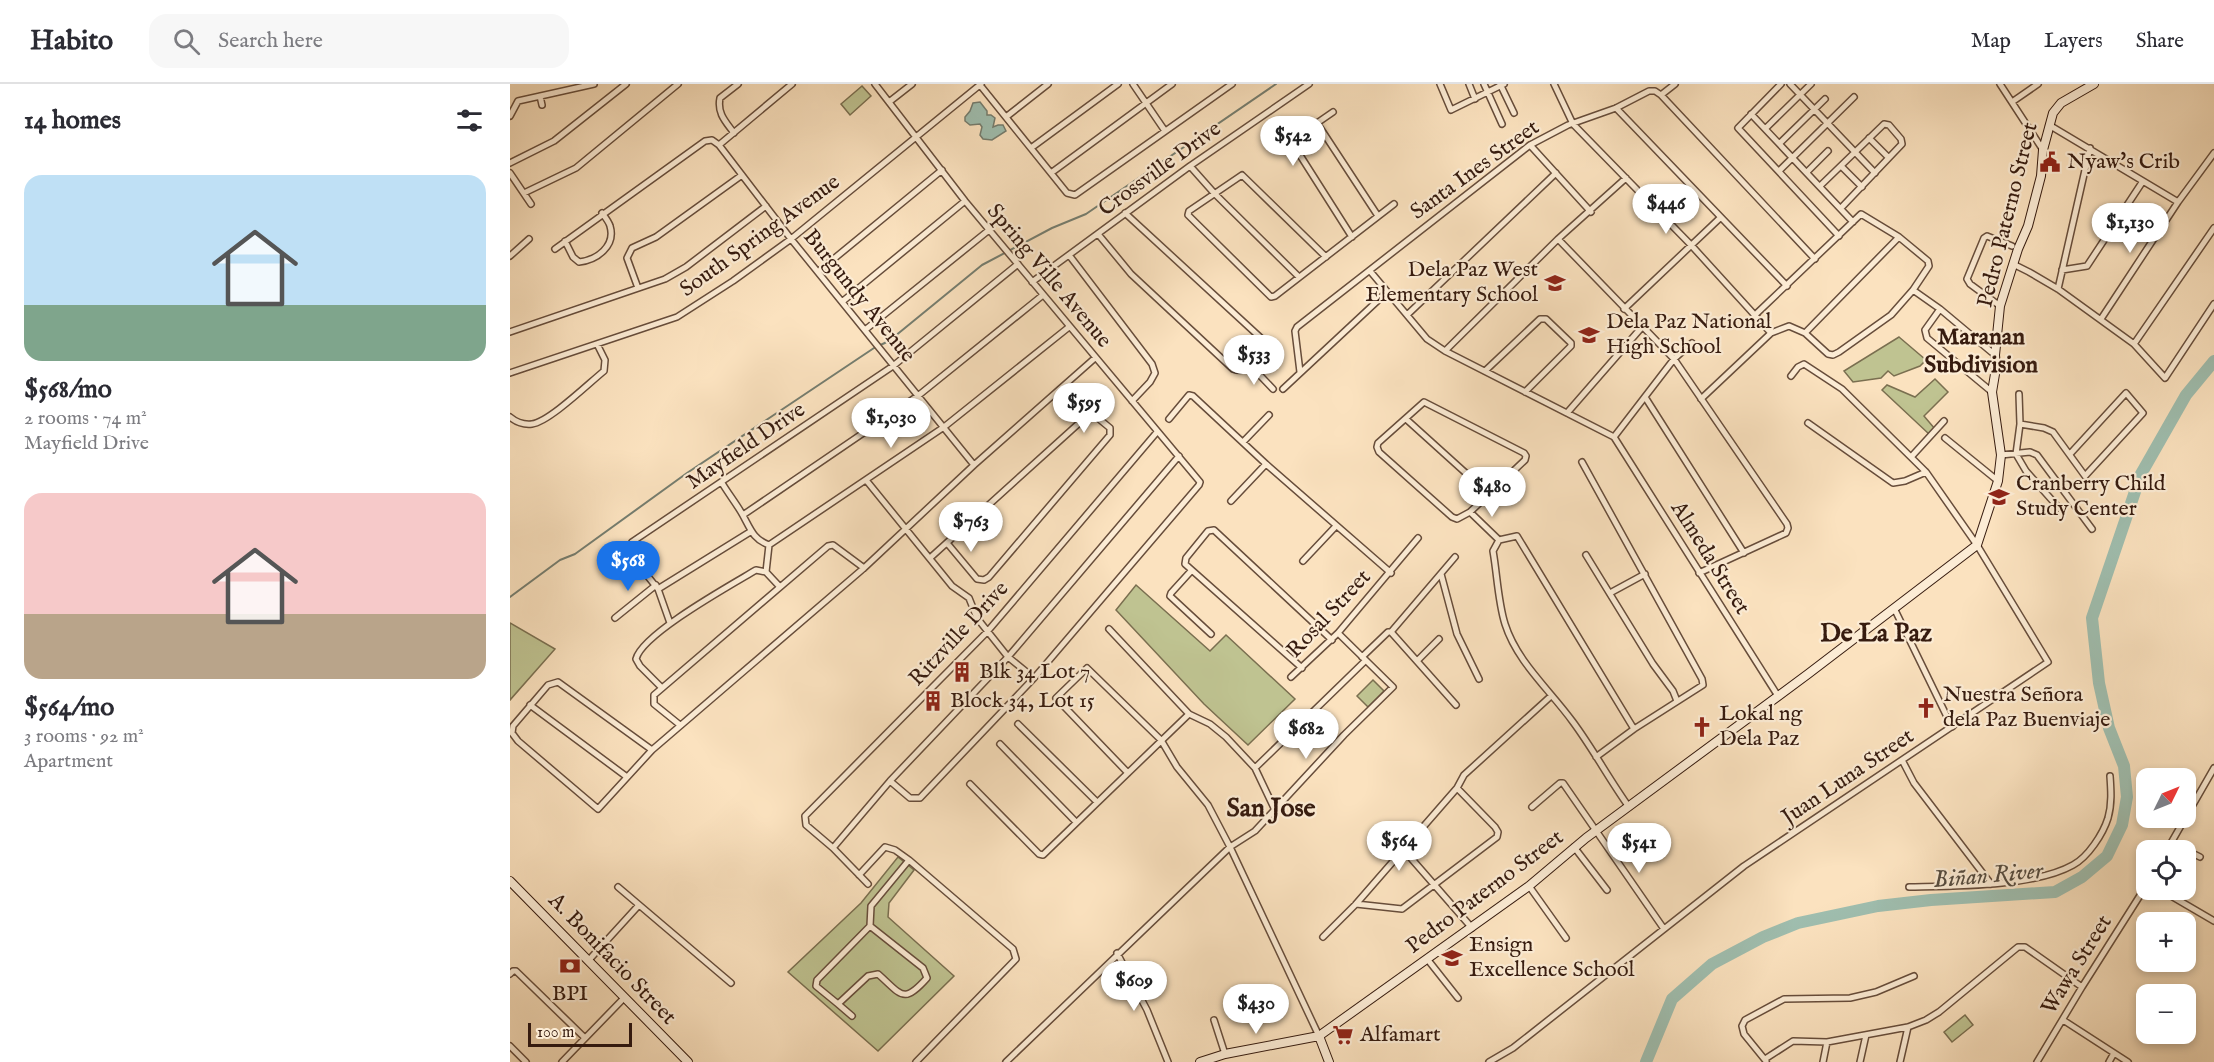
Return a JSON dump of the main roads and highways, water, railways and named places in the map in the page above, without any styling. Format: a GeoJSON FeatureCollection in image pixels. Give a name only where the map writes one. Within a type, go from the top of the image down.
{"type":"FeatureCollection","features":[{"type":"Feature","properties":{"kind":"waterway"},"geometry":{"type":"LineString","coordinates":[[510,597],[560,560],[575,554],[687,473],[874,348],[889,341],[982,265],[1052,228],[1086,214],[1276,84]]}},
{"type":"Feature","properties":{"kind":"waterway","name":"Biñan River"},"geometry":{"type":"LineString","coordinates":[[1646,1062],[1672,999],[1712,964],[1763,937],[1798,923],[1878,906],[1931,900],[2055,892],[2082,877],[2107,856],[2122,825],[2127,797],[2124,766],[2109,728],[2099,683],[2092,618],[2141,474],[2186,395],[2214,361]]}},
{"type":"Feature","properties":{"kind":"place","name":"Nyaw's Crib"},"geometry":{"type":"Point","coordinates":[2050,162]}},
{"type":"Feature","properties":{"kind":"place","name":"Dela Paz West Elementary School"},"geometry":{"type":"Point","coordinates":[1555,283]}},
{"type":"Feature","properties":{"kind":"place","name":"Dela Paz National High School"},"geometry":{"type":"Point","coordinates":[1589,335]}},
{"type":"Feature","properties":{"kind":"place","name":"Cranberry Child Study Center"},"geometry":{"type":"Point","coordinates":[1999,497]}},
{"type":"Feature","properties":{"kind":"place","name":"Blk 34 Lot 7"},"geometry":{"type":"Point","coordinates":[962,672]}},
{"type":"Feature","properties":{"kind":"place","name":"Block 34, Lot 15"},"geometry":{"type":"Point","coordinates":[933,701]}},
{"type":"Feature","properties":{"kind":"place","name":"Nuestra Señora dela Paz Buenviaje"},"geometry":{"type":"Point","coordinates":[1926,708]}},
{"type":"Feature","properties":{"kind":"place","name":"Lokal ng Dela Paz"},"geometry":{"type":"Point","coordinates":[1702,727]}},
{"type":"Feature","properties":{"kind":"place","name":"Ensign Excellence School"},"geometry":{"type":"Point","coordinates":[1452,958]}},
{"type":"Feature","properties":{"kind":"place","name":"BPI"},"geometry":{"type":"Point","coordinates":[570,966]}},
{"type":"Feature","properties":{"kind":"place","name":"Alfamart"},"geometry":{"type":"Point","coordinates":[1343,1035]}},
{"type":"Feature","properties":{"kind":"district","name":"Maranan Subdivision"},"geometry":{"type":"Point","coordinates":[1981,351]}},
{"type":"Feature","properties":{"kind":"district","name":"De La Paz"},"geometry":{"type":"Point","coordinates":[1876,633]}},
{"type":"Feature","properties":{"kind":"district","name":"San Jose"},"geometry":{"type":"Point","coordinates":[1271,808]}}]}
